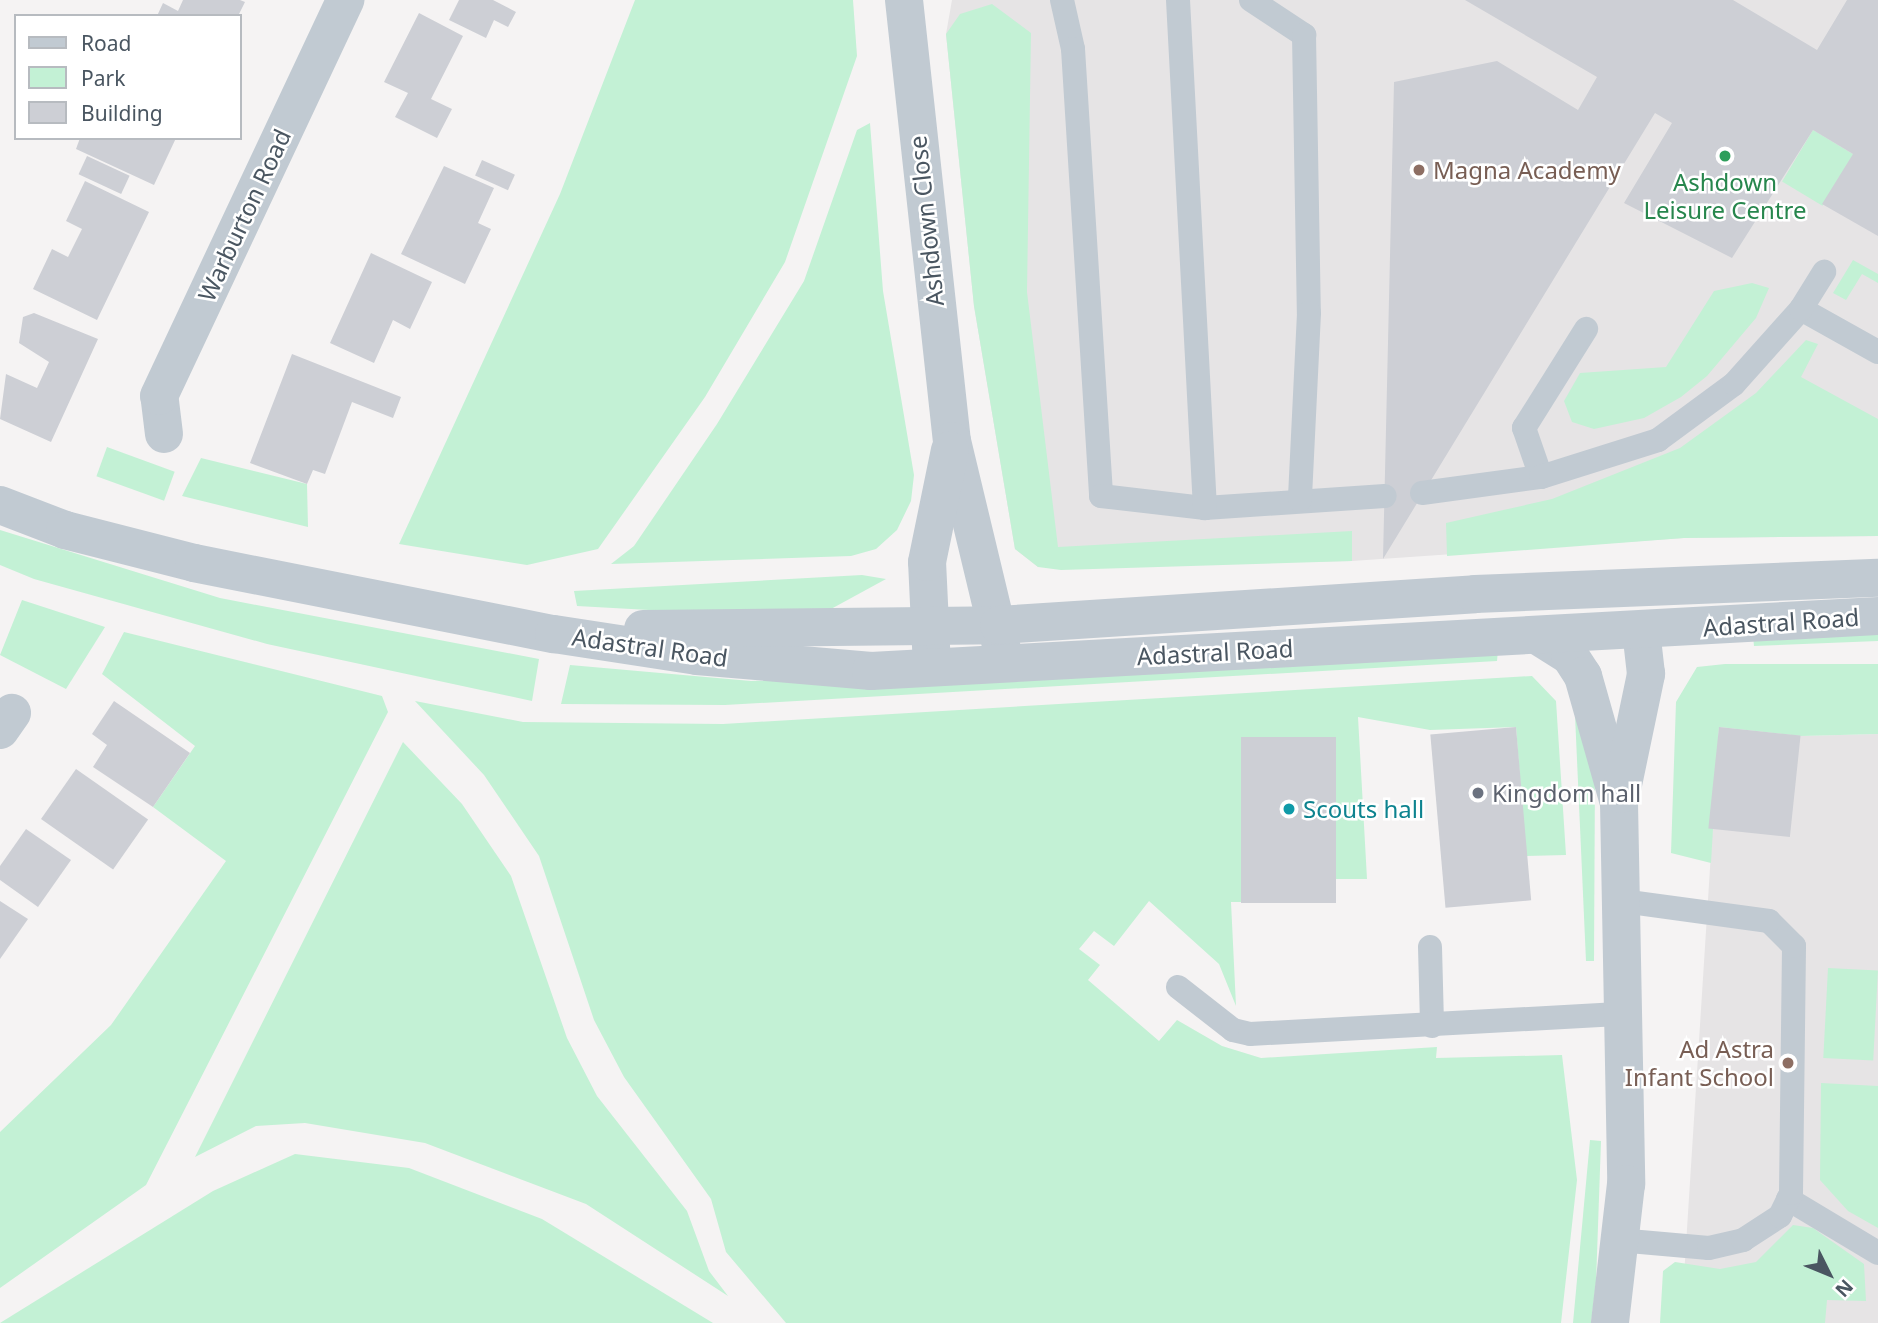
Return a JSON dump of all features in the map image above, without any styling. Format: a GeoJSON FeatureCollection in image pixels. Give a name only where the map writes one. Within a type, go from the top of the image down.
{"type":"FeatureCollection","features":[{"type":"Feature","properties":{"kind":"street","name":"Warburton Road"},"geometry":{"type":"LineString","coordinates":[[164,434],[159,396],[345,0]]}},
{"type":"Feature","properties":{"kind":"street","name":"Ashdown Close"},"geometry":{"type":"LineString","coordinates":[[904,0],[952,441]]}},
{"type":"Feature","properties":{"kind":"street"},"geometry":{"type":"LineString","coordinates":[[952,441],[999,625],[1005,663]]}},
{"type":"Feature","properties":{"kind":"street"},"geometry":{"type":"LineString","coordinates":[[932,667],[927,562],[952,441]]}},
{"type":"Feature","properties":{"kind":"street","name":"Adastral Road"},"geometry":{"type":"LineString","coordinates":[[0,505],[65,530],[194,563],[554,634],[710,657],[871,671],[1538,636],[1628,634],[1878,616]]}},
{"type":"Feature","properties":{"kind":"street"},"geometry":{"type":"LineString","coordinates":[[1610,1323],[1626,1184],[1622,1014],[1623,901],[1619,803],[1632,595],[1666,586],[1878,578]]}},
{"type":"Feature","properties":{"kind":"street","name":"Adastral Road"},"geometry":{"type":"LineString","coordinates":[[554,634],[999,625],[1283,604],[1666,586]]}},
{"type":"Feature","properties":{"kind":"street"},"geometry":{"type":"LineString","coordinates":[[1283,604],[1350,622],[1628,634]]}},
{"type":"Feature","properties":{"kind":"street"},"geometry":{"type":"LineString","coordinates":[[1593,702],[1628,634]]}},
{"type":"Feature","properties":{"kind":"street"},"geometry":{"type":"LineString","coordinates":[[1538,636],[1570,656],[1593,702],[1619,803]]}},
{"type":"Feature","properties":{"kind":"lane"},"geometry":{"type":"LineString","coordinates":[[1062,0],[1073,49],[1101,496],[1205,508],[1385,496]]}},
{"type":"Feature","properties":{"kind":"lane"},"geometry":{"type":"LineString","coordinates":[[1178,0],[1205,508]]}},
{"type":"Feature","properties":{"kind":"lane"},"geometry":{"type":"LineString","coordinates":[[1251,0],[1304,35],[1308,313],[1300,500]]}},
{"type":"Feature","properties":{"kind":"lane"},"geometry":{"type":"LineString","coordinates":[[1422,493],[1541,477],[1658,440],[1734,384],[1801,309],[1824,272]]}},
{"type":"Feature","properties":{"kind":"lane"},"geometry":{"type":"LineString","coordinates":[[1801,309],[1878,352]]}},
{"type":"Feature","properties":{"kind":"lane"},"geometry":{"type":"LineString","coordinates":[[1541,477],[1524,428],[1586,329]]}},
{"type":"Feature","properties":{"kind":"lane"},"geometry":{"type":"LineString","coordinates":[[1618,1240],[1709,1248],[1743,1240],[1780,1216],[1788,1199],[1794,946],[1785,932],[1758,918],[1623,901]]}},
{"type":"Feature","properties":{"kind":"lane"},"geometry":{"type":"LineString","coordinates":[[1430,947],[1432,1026]]}},
{"type":"Feature","properties":{"kind":"lane"},"geometry":{"type":"LineString","coordinates":[[1178,987],[1233,1030],[1250,1034],[1622,1014]]}},
{"type":"Feature","properties":{"kind":"lane"},"geometry":{"type":"LineString","coordinates":[[1788,1199],[1878,1253]]}},
{"type":"Feature","properties":{"kind":"shaded area","name":"Magna Academy"},"geometry":{"type":"Polygon","coordinates":[[[952,0],[1878,0],[1878,536],[1684,538],[1352,561],[1038,567],[1015,549],[974,306],[946,34],[952,0]]]}},
{"type":"Feature","properties":{"kind":"shaded area","name":"Ad Astra Infant School"},"geometry":{"type":"Polygon","coordinates":[[[1719,727],[1801,736],[1878,734],[1878,1323],[1681,1323],[1719,727]]]}},
{"type":"Feature","properties":{"kind":"green space"},"geometry":{"type":"Polygon","coordinates":[[[635,0],[853,0],[857,56],[785,262],[705,397],[598,549],[527,565],[399,544],[560,194],[635,0]]]}},
{"type":"Feature","properties":{"kind":"green space"},"geometry":{"type":"Polygon","coordinates":[[[992,4],[1031,33],[1027,292],[1058,547],[1352,531],[1352,561],[1061,570],[1038,567],[1015,549],[974,306],[946,34],[960,14],[992,4]]]}},
{"type":"Feature","properties":{"kind":"green space"},"geometry":{"type":"Polygon","coordinates":[[[870,123],[883,291],[914,475],[911,501],[897,530],[876,549],[851,556],[611,564],[634,546],[717,424],[804,281],[857,130],[870,123]]]}},
{"type":"Feature","properties":{"kind":"green space"},"geometry":{"type":"Polygon","coordinates":[[[1813,130],[1853,154],[1822,206],[1782,181],[1813,130]]]}},
{"type":"Feature","properties":{"kind":"green space"},"geometry":{"type":"Polygon","coordinates":[[[1853,260],[1878,274],[1878,283],[1862,274],[1846,300],[1833,293],[1853,260]]]}},
{"type":"Feature","properties":{"kind":"green space"},"geometry":{"type":"Polygon","coordinates":[[[1752,283],[1769,288],[1756,318],[1707,376],[1681,397],[1644,418],[1594,429],[1572,422],[1564,401],[1580,373],[1666,367],[1714,291],[1752,283]]]}},
{"type":"Feature","properties":{"kind":"green space"},"geometry":{"type":"Polygon","coordinates":[[[1806,340],[1818,344],[1801,377],[1878,419],[1878,536],[1684,538],[1447,556],[1446,523],[1552,499],[1680,448],[1756,393],[1806,340]]]}},
{"type":"Feature","properties":{"kind":"green space"},"geometry":{"type":"Polygon","coordinates":[[[107,447],[175,472],[164,501],[96,476],[107,447]]]}},
{"type":"Feature","properties":{"kind":"green space"},"geometry":{"type":"Polygon","coordinates":[[[201,458],[307,484],[308,527],[182,496],[201,458]]]}},
{"type":"Feature","properties":{"kind":"green space"},"geometry":{"type":"Polygon","coordinates":[[[0,530],[220,598],[539,659],[532,701],[267,644],[34,579],[0,565],[0,530]]]}},
{"type":"Feature","properties":{"kind":"green space"},"geometry":{"type":"Polygon","coordinates":[[[862,575],[886,579],[831,609],[703,613],[577,606],[574,591],[862,575]]]}},
{"type":"Feature","properties":{"kind":"green space"},"geometry":{"type":"Polygon","coordinates":[[[22,600],[105,627],[66,689],[0,655],[22,600]]]}},
{"type":"Feature","properties":{"kind":"green space"},"geometry":{"type":"Polygon","coordinates":[[[1878,628],[1878,641],[1754,646],[1753,636],[1878,628]]]}},
{"type":"Feature","properties":{"kind":"green space"},"geometry":{"type":"Polygon","coordinates":[[[124,632],[382,696],[388,712],[146,1185],[0,1288],[0,1132],[111,1025],[226,861],[153,807],[195,746],[102,674],[124,632]]]}},
{"type":"Feature","properties":{"kind":"green space"},"geometry":{"type":"Polygon","coordinates":[[[1498,650],[1497,661],[725,705],[561,704],[570,665],[751,681],[1498,650]]]}},
{"type":"Feature","properties":{"kind":"green space"},"geometry":{"type":"Polygon","coordinates":[[[1725,664],[1878,664],[1878,734],[1801,736],[1719,727],[1711,863],[1671,853],[1676,702],[1697,667],[1725,664]]]}},
{"type":"Feature","properties":{"kind":"green space"},"geometry":{"type":"Polygon","coordinates":[[[1532,676],[1556,701],[1566,855],[1526,856],[1516,727],[1430,730],[1358,717],[1367,879],[1335,879],[1336,737],[1241,738],[1245,902],[1231,902],[1236,1006],[1219,964],[1149,901],[1114,946],[1094,931],[1079,949],[1100,965],[1088,980],[1159,1041],[1177,1020],[1222,1046],[1261,1058],[1437,1047],[1436,1058],[1562,1055],[1577,1180],[1561,1323],[786,1323],[726,1252],[711,1199],[624,1077],[594,1020],[539,856],[484,775],[415,701],[523,722],[723,724],[1532,676]]]}},
{"type":"Feature","properties":{"kind":"green space"},"geometry":{"type":"Polygon","coordinates":[[[1575,715],[1595,768],[1594,961],[1586,961],[1575,715]]]}},
{"type":"Feature","properties":{"kind":"green space"},"geometry":{"type":"Polygon","coordinates":[[[403,742],[462,804],[511,876],[567,1038],[597,1096],[687,1211],[709,1271],[728,1296],[586,1204],[425,1143],[305,1123],[256,1126],[195,1157],[403,742]]]}},
{"type":"Feature","properties":{"kind":"green space"},"geometry":{"type":"Polygon","coordinates":[[[1828,968],[1878,971],[1873,1060],[1823,1058],[1828,968]]]}},
{"type":"Feature","properties":{"kind":"green space"},"geometry":{"type":"Polygon","coordinates":[[[1821,1083],[1878,1086],[1878,1228],[1848,1211],[1820,1180],[1821,1083]]]}},
{"type":"Feature","properties":{"kind":"green space"},"geometry":{"type":"Polygon","coordinates":[[[1590,1140],[1601,1141],[1596,1283],[1591,1323],[1573,1323],[1590,1140]]]}},
{"type":"Feature","properties":{"kind":"green space"},"geometry":{"type":"Polygon","coordinates":[[[295,1154],[409,1168],[542,1219],[713,1323],[0,1323],[213,1191],[295,1154]]]}},
{"type":"Feature","properties":{"kind":"green space"},"geometry":{"type":"Polygon","coordinates":[[[1793,1225],[1813,1228],[1864,1264],[1866,1301],[1827,1300],[1825,1323],[1660,1323],[1663,1271],[1675,1262],[1720,1269],[1756,1262],[1793,1225]]]}},
{"type":"Feature","properties":{"kind":"building"},"geometry":{"type":"Polygon","coordinates":[[[183,0],[245,2],[239,14],[158,14],[163,3],[178,11],[183,0]]]}},
{"type":"Feature","properties":{"kind":"building"},"geometry":{"type":"Polygon","coordinates":[[[459,0],[493,0],[516,12],[508,27],[494,20],[486,38],[449,20],[459,0]]]}},
{"type":"Feature","properties":{"kind":"building"},"geometry":{"type":"Polygon","coordinates":[[[1465,0],[1733,0],[1817,50],[1847,0],[1878,0],[1878,236],[1822,204],[1853,154],[1813,130],[1732,258],[1624,203],[1672,123],[1655,113],[1383,559],[1394,82],[1497,61],[1578,110],[1597,77],[1465,0]]]}},
{"type":"Feature","properties":{"kind":"building"},"geometry":{"type":"Polygon","coordinates":[[[419,13],[463,36],[431,99],[452,109],[437,138],[395,117],[408,93],[384,82],[419,13]]]}},
{"type":"Feature","properties":{"kind":"building"},"geometry":{"type":"Polygon","coordinates":[[[79,140],[175,140],[154,185],[76,149],[79,140]]]}},
{"type":"Feature","properties":{"kind":"building"},"geometry":{"type":"Polygon","coordinates":[[[87,156],[130,176],[121,194],[79,174],[87,156]]]}},
{"type":"Feature","properties":{"kind":"building"},"geometry":{"type":"Polygon","coordinates":[[[482,160],[515,175],[508,190],[475,176],[482,160]]]}},
{"type":"Feature","properties":{"kind":"building"},"geometry":{"type":"Polygon","coordinates":[[[444,166],[494,188],[478,223],[491,229],[465,284],[401,254],[444,166]]]}},
{"type":"Feature","properties":{"kind":"building"},"geometry":{"type":"Polygon","coordinates":[[[85,181],[149,212],[97,320],[33,289],[52,249],[68,257],[82,229],[66,221],[85,181]]]}},
{"type":"Feature","properties":{"kind":"building"},"geometry":{"type":"Polygon","coordinates":[[[371,253],[432,282],[410,329],[393,320],[374,363],[330,343],[371,253]]]}},
{"type":"Feature","properties":{"kind":"building"},"geometry":{"type":"Polygon","coordinates":[[[34,313],[98,339],[51,442],[0,419],[6,374],[37,388],[49,362],[19,343],[23,317],[34,313]]]}},
{"type":"Feature","properties":{"kind":"building"},"geometry":{"type":"Polygon","coordinates":[[[292,354],[401,397],[393,418],[352,402],[325,474],[313,470],[307,484],[250,463],[292,354]]]}},
{"type":"Feature","properties":{"kind":"building"},"geometry":{"type":"Polygon","coordinates":[[[114,701],[190,753],[153,807],[93,767],[107,745],[92,734],[114,701]]]}},
{"type":"Feature","properties":{"kind":"building","name":"Kingdom hall"},"geometry":{"type":"Polygon","coordinates":[[[1516,727],[1531,900],[1445,908],[1430,734],[1516,727]]]}},
{"type":"Feature","properties":{"kind":"building"},"geometry":{"type":"Polygon","coordinates":[[[1719,727],[1801,736],[1790,837],[1708,828],[1719,727]]]}},
{"type":"Feature","properties":{"kind":"building","name":"Scouts hall"},"geometry":{"type":"Polygon","coordinates":[[[1241,737],[1336,737],[1336,903],[1241,903],[1241,737]]]}},
{"type":"Feature","properties":{"kind":"building"},"geometry":{"type":"Polygon","coordinates":[[[76,769],[148,819],[113,869],[41,819],[76,769]]]}},
{"type":"Feature","properties":{"kind":"building"},"geometry":{"type":"Polygon","coordinates":[[[26,829],[71,860],[38,907],[0,880],[0,866],[26,829]]]}},
{"type":"Feature","properties":{"kind":"building"},"geometry":{"type":"Polygon","coordinates":[[[0,901],[28,919],[0,959],[0,901]]]}},
{"type":"Feature","properties":{"kind":"place","name":"Ashdown Leisure Centre"},"geometry":{"type":"Point","coordinates":[1725,156]}},
{"type":"Feature","properties":{"kind":"place","name":"Magna Academy"},"geometry":{"type":"Point","coordinates":[1419,170]}},
{"type":"Feature","properties":{"kind":"place","name":"Kingdom hall"},"geometry":{"type":"Point","coordinates":[1478,793]}},
{"type":"Feature","properties":{"kind":"place","name":"Scouts hall"},"geometry":{"type":"Point","coordinates":[1289,809]}},
{"type":"Feature","properties":{"kind":"place","name":"Ad Astra Infant School"},"geometry":{"type":"Point","coordinates":[1788,1063]}}]}
